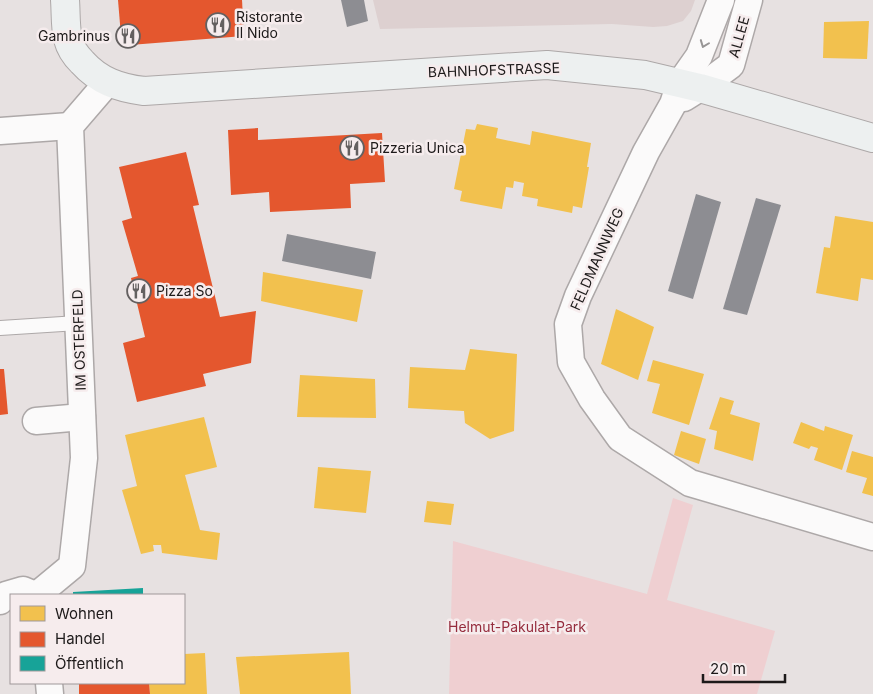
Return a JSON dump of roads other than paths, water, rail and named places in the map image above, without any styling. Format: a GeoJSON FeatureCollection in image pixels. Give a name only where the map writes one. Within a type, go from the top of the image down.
{"type":"FeatureCollection","features":[{"type":"Feature","properties":{"kind":"street"},"geometry":{"type":"LineString","coordinates":[[0,132],[70,126],[107,83],[90,71],[76,56],[68,40],[65,0]]}},
{"type":"Feature","properties":{"kind":"street","name":"ALLEE"},"geometry":{"type":"LineString","coordinates":[[684,92],[721,0]]}},
{"type":"Feature","properties":{"kind":"street","name":"ALLEE"},"geometry":{"type":"LineString","coordinates":[[684,92],[731,65],[749,0]]}},
{"type":"Feature","properties":{"kind":"street","name":"BAHNHOFSTRASSE"},"geometry":{"type":"LineString","coordinates":[[107,83],[127,89],[144,91],[547,65],[645,75],[684,92],[873,138]]}},
{"type":"Feature","properties":{"kind":"street","name":"FELDMANNWEG"},"geometry":{"type":"LineString","coordinates":[[684,92],[646,152],[578,296],[568,324],[571,362],[592,399],[620,438],[690,483],[873,537]]}},
{"type":"Feature","properties":{"kind":"street","name":"IM OSTERFELD"},"geometry":{"type":"LineString","coordinates":[[37,594],[72,566],[84,458],[70,126]]}},
{"type":"Feature","properties":{"kind":"street"},"geometry":{"type":"LineString","coordinates":[[36,421],[82,417]]}},
{"type":"Feature","properties":{"kind":"street","name":"IM OSTERFELD"},"geometry":{"type":"LineString","coordinates":[[0,601],[6,595],[23,590],[33,594]]}},
{"type":"Feature","properties":{"kind":"lane"},"geometry":{"type":"LineString","coordinates":[[0,328],[78,323]]}},
{"type":"Feature","properties":{"kind":"place","name":"Ristorante Il Nido"},"geometry":{"type":"Point","coordinates":[218,25]}},
{"type":"Feature","properties":{"kind":"place","name":"Gambrinus"},"geometry":{"type":"Point","coordinates":[128,36]}},
{"type":"Feature","properties":{"kind":"place","name":"Pizzeria Unica"},"geometry":{"type":"Point","coordinates":[352,148]}},
{"type":"Feature","properties":{"kind":"place","name":"Pizza So"},"geometry":{"type":"Point","coordinates":[139,291]}},
{"type":"Feature","properties":{"kind":"park label","name":"Helmut-Pakulat-Park"},"geometry":{"type":"Point","coordinates":[517,627]}}]}
